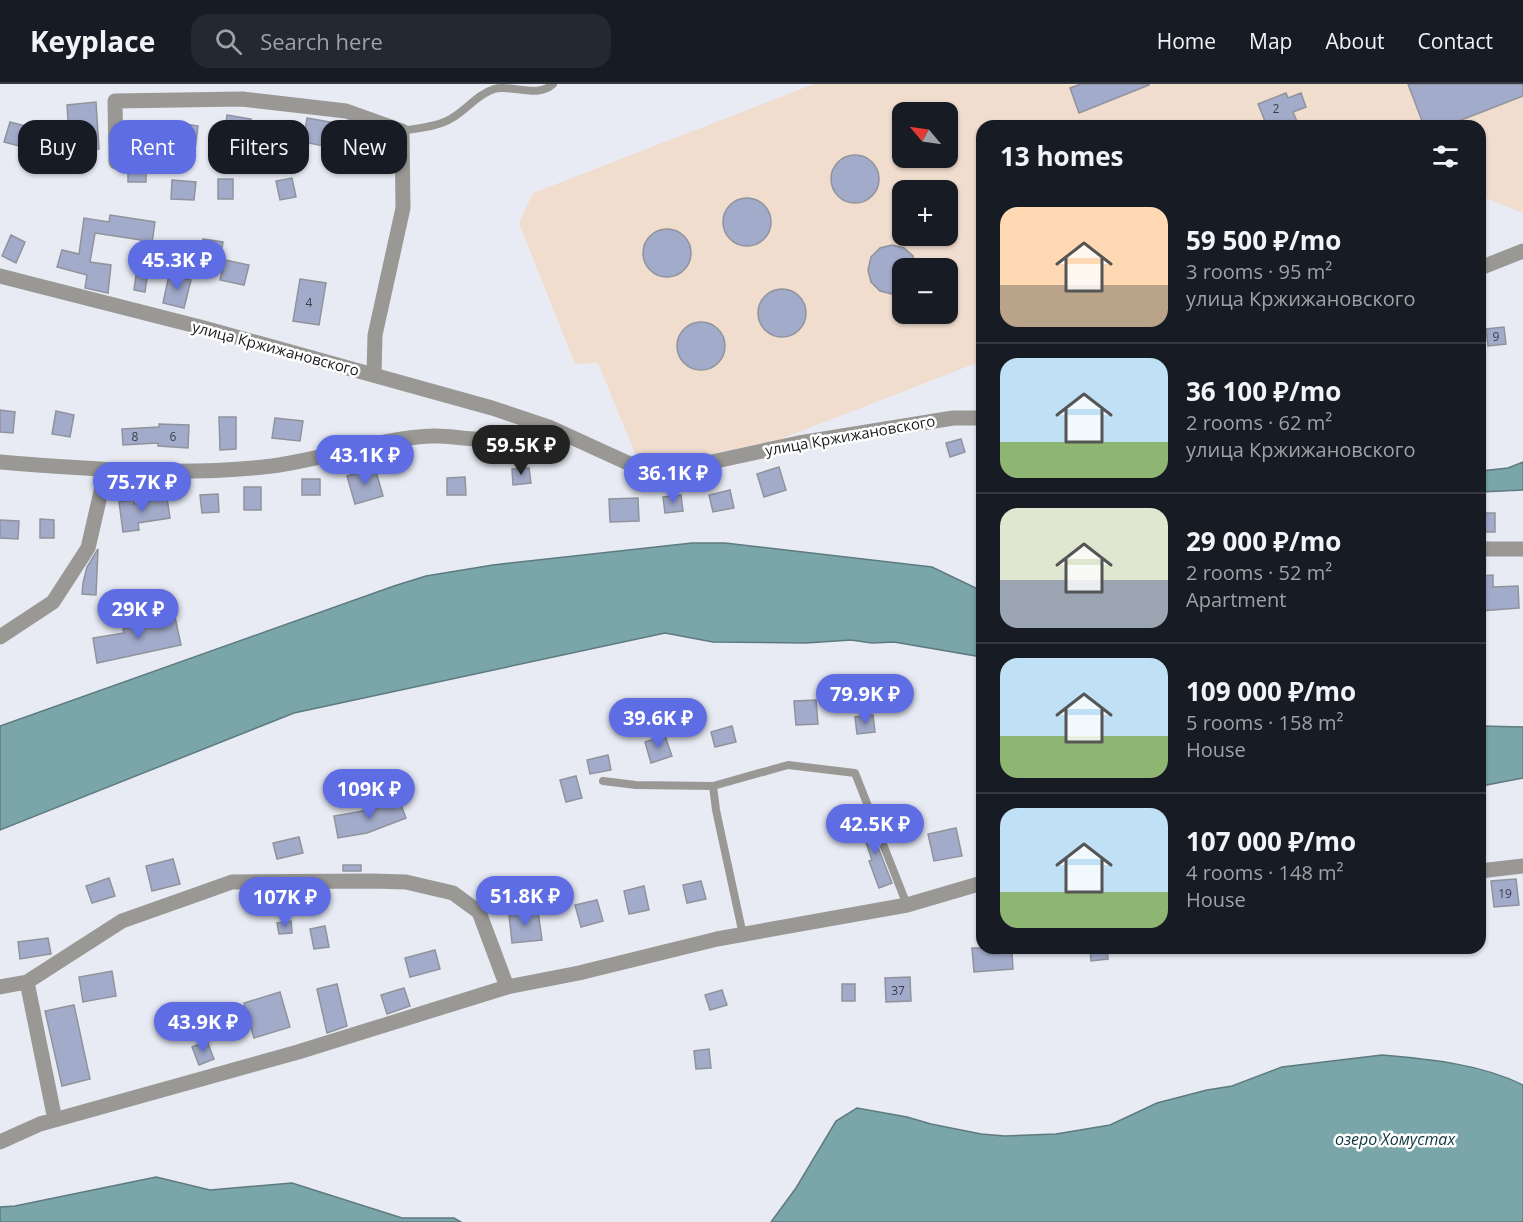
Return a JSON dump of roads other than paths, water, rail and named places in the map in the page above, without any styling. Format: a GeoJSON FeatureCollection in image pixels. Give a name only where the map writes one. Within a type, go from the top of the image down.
{"type":"FeatureCollection","features":[{"type":"Feature","properties":{"kind":"street"},"geometry":{"type":"LineString","coordinates":[[115,120],[115,101],[254,101],[346,111],[371,120]]}},
{"type":"Feature","properties":{"kind":"street"},"geometry":{"type":"LineString","coordinates":[[374,374],[375,335],[403,207],[403,174]]}},
{"type":"Feature","properties":{"kind":"street"},"geometry":{"type":"LineString","coordinates":[[1486,266],[1523,251]]}},
{"type":"Feature","properties":{"kind":"street","name":"улица Кржижановского"},"geometry":{"type":"LineString","coordinates":[[0,276],[374,374],[522,417],[626,462],[656,472],[833,437],[952,418],[976,418]]}},
{"type":"Feature","properties":{"kind":"street"},"geometry":{"type":"LineString","coordinates":[[0,462],[106,470],[223,470],[264,467],[432,436],[478,439],[549,427]]}},
{"type":"Feature","properties":{"kind":"street"},"geometry":{"type":"LineString","coordinates":[[0,637],[53,602],[88,548],[106,470]]}},
{"type":"Feature","properties":{"kind":"street"},"geometry":{"type":"LineString","coordinates":[[1486,549],[1523,549]]}},
{"type":"Feature","properties":{"kind":"street"},"geometry":{"type":"LineString","coordinates":[[1486,870],[1523,866]]}},
{"type":"Feature","properties":{"kind":"street"},"geometry":{"type":"LineString","coordinates":[[0,987],[27,982],[122,921],[232,882],[372,881],[406,882],[453,892],[479,912],[507,987]]}},
{"type":"Feature","properties":{"kind":"street"},"geometry":{"type":"LineString","coordinates":[[0,1142],[55,1120],[298,1052],[507,987],[743,935],[908,905],[976,885]]}},
{"type":"Feature","properties":{"kind":"street"},"geometry":{"type":"LineString","coordinates":[[27,982],[55,1120]]}},
{"type":"Feature","properties":{"kind":"lane"},"geometry":{"type":"LineString","coordinates":[[407,130],[444,123],[455,117],[479,95],[497,88],[541,91],[553,84]]}},
{"type":"Feature","properties":{"kind":"lane"},"geometry":{"type":"LineString","coordinates":[[603,781],[636,785],[713,786],[788,765],[855,773],[908,905]]}},
{"type":"Feature","properties":{"kind":"lane"},"geometry":{"type":"LineString","coordinates":[[713,786],[743,935]]}},
{"type":"Feature","properties":{"kind":"water"},"geometry":{"type":"Polygon","coordinates":[[[1523,462],[1523,490],[1486,492],[1486,470],[1508,468],[1523,462]]]}},
{"type":"Feature","properties":{"kind":"water"},"geometry":{"type":"Polygon","coordinates":[[[692,543],[725,543],[932,567],[976,588],[976,656],[894,642],[872,643],[851,640],[806,643],[713,642],[665,633],[294,713],[0,830],[0,726],[394,586],[426,576],[493,565],[692,543]]]}},
{"type":"Feature","properties":{"kind":"water"},"geometry":{"type":"Polygon","coordinates":[[[1486,726],[1523,727],[1523,778],[1486,785],[1486,726]]]}},
{"type":"Feature","properties":{"kind":"water","name":"озеро Хомустах"},"geometry":{"type":"Polygon","coordinates":[[[1382,1055],[1472,1067],[1523,1085],[1523,1222],[771,1222],[796,1188],[836,1121],[857,1108],[981,1134],[1005,1136],[1056,1134],[1110,1125],[1157,1103],[1232,1086],[1282,1067],[1382,1055]]]}},
{"type":"Feature","properties":{"kind":"water"},"geometry":{"type":"Polygon","coordinates":[[[156,1177],[210,1190],[292,1183],[402,1218],[454,1218],[461,1222],[0,1222],[0,1207],[15,1206],[156,1177]]]}}]}
